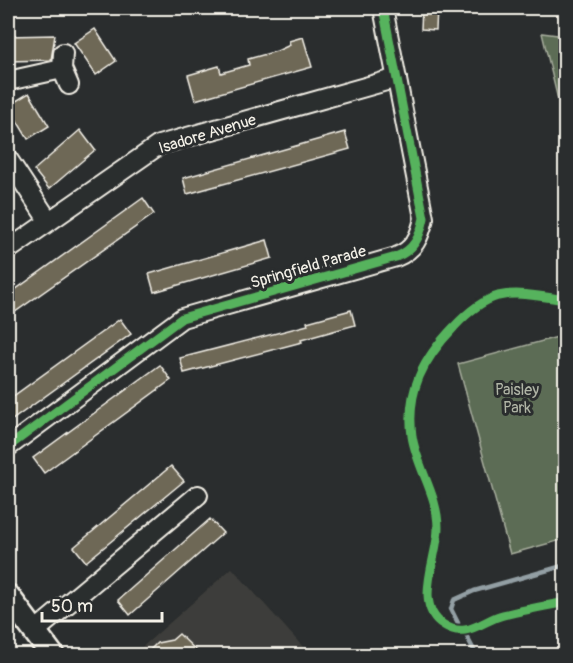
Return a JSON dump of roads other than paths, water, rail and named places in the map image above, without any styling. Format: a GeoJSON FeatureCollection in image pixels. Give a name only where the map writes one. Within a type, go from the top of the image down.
{"type":"FeatureCollection","features":[{"type":"Feature","properties":{"kind":"main road"},"geometry":{"type":"LineString","coordinates":[[10,603],[53,656]]}},
{"type":"Feature","properties":{"kind":"street","name":"Springfield Parade"},"geometry":{"type":"LineString","coordinates":[[8,447],[182,318],[406,253],[415,244],[424,218],[383,8]]}},
{"type":"Feature","properties":{"kind":"street"},"geometry":{"type":"LineString","coordinates":[[8,81],[65,69]]}},
{"type":"Feature","properties":{"kind":"street","name":"Isadore Avenue"},"geometry":{"type":"LineString","coordinates":[[8,250],[159,145],[397,78]]}},
{"type":"Feature","properties":{"kind":"street"},"geometry":{"type":"LineString","coordinates":[[8,159],[48,220]]}},
{"type":"Feature","properties":{"kind":"street"},"geometry":{"type":"LineString","coordinates":[[34,632],[198,495]]}},
{"type":"Feature","properties":{"kind":"waterway"},"geometry":{"type":"LineString","coordinates":[[458,623],[451,609],[454,600],[474,591],[566,565]]}},
{"type":"Feature","properties":{"kind":"waterway"},"geometry":{"type":"LineString","coordinates":[[467,637],[477,656]]}},
{"type":"Feature","properties":{"kind":"park label","name":"Paisley Park"},"geometry":{"type":"Point","coordinates":[517,398]}}]}
